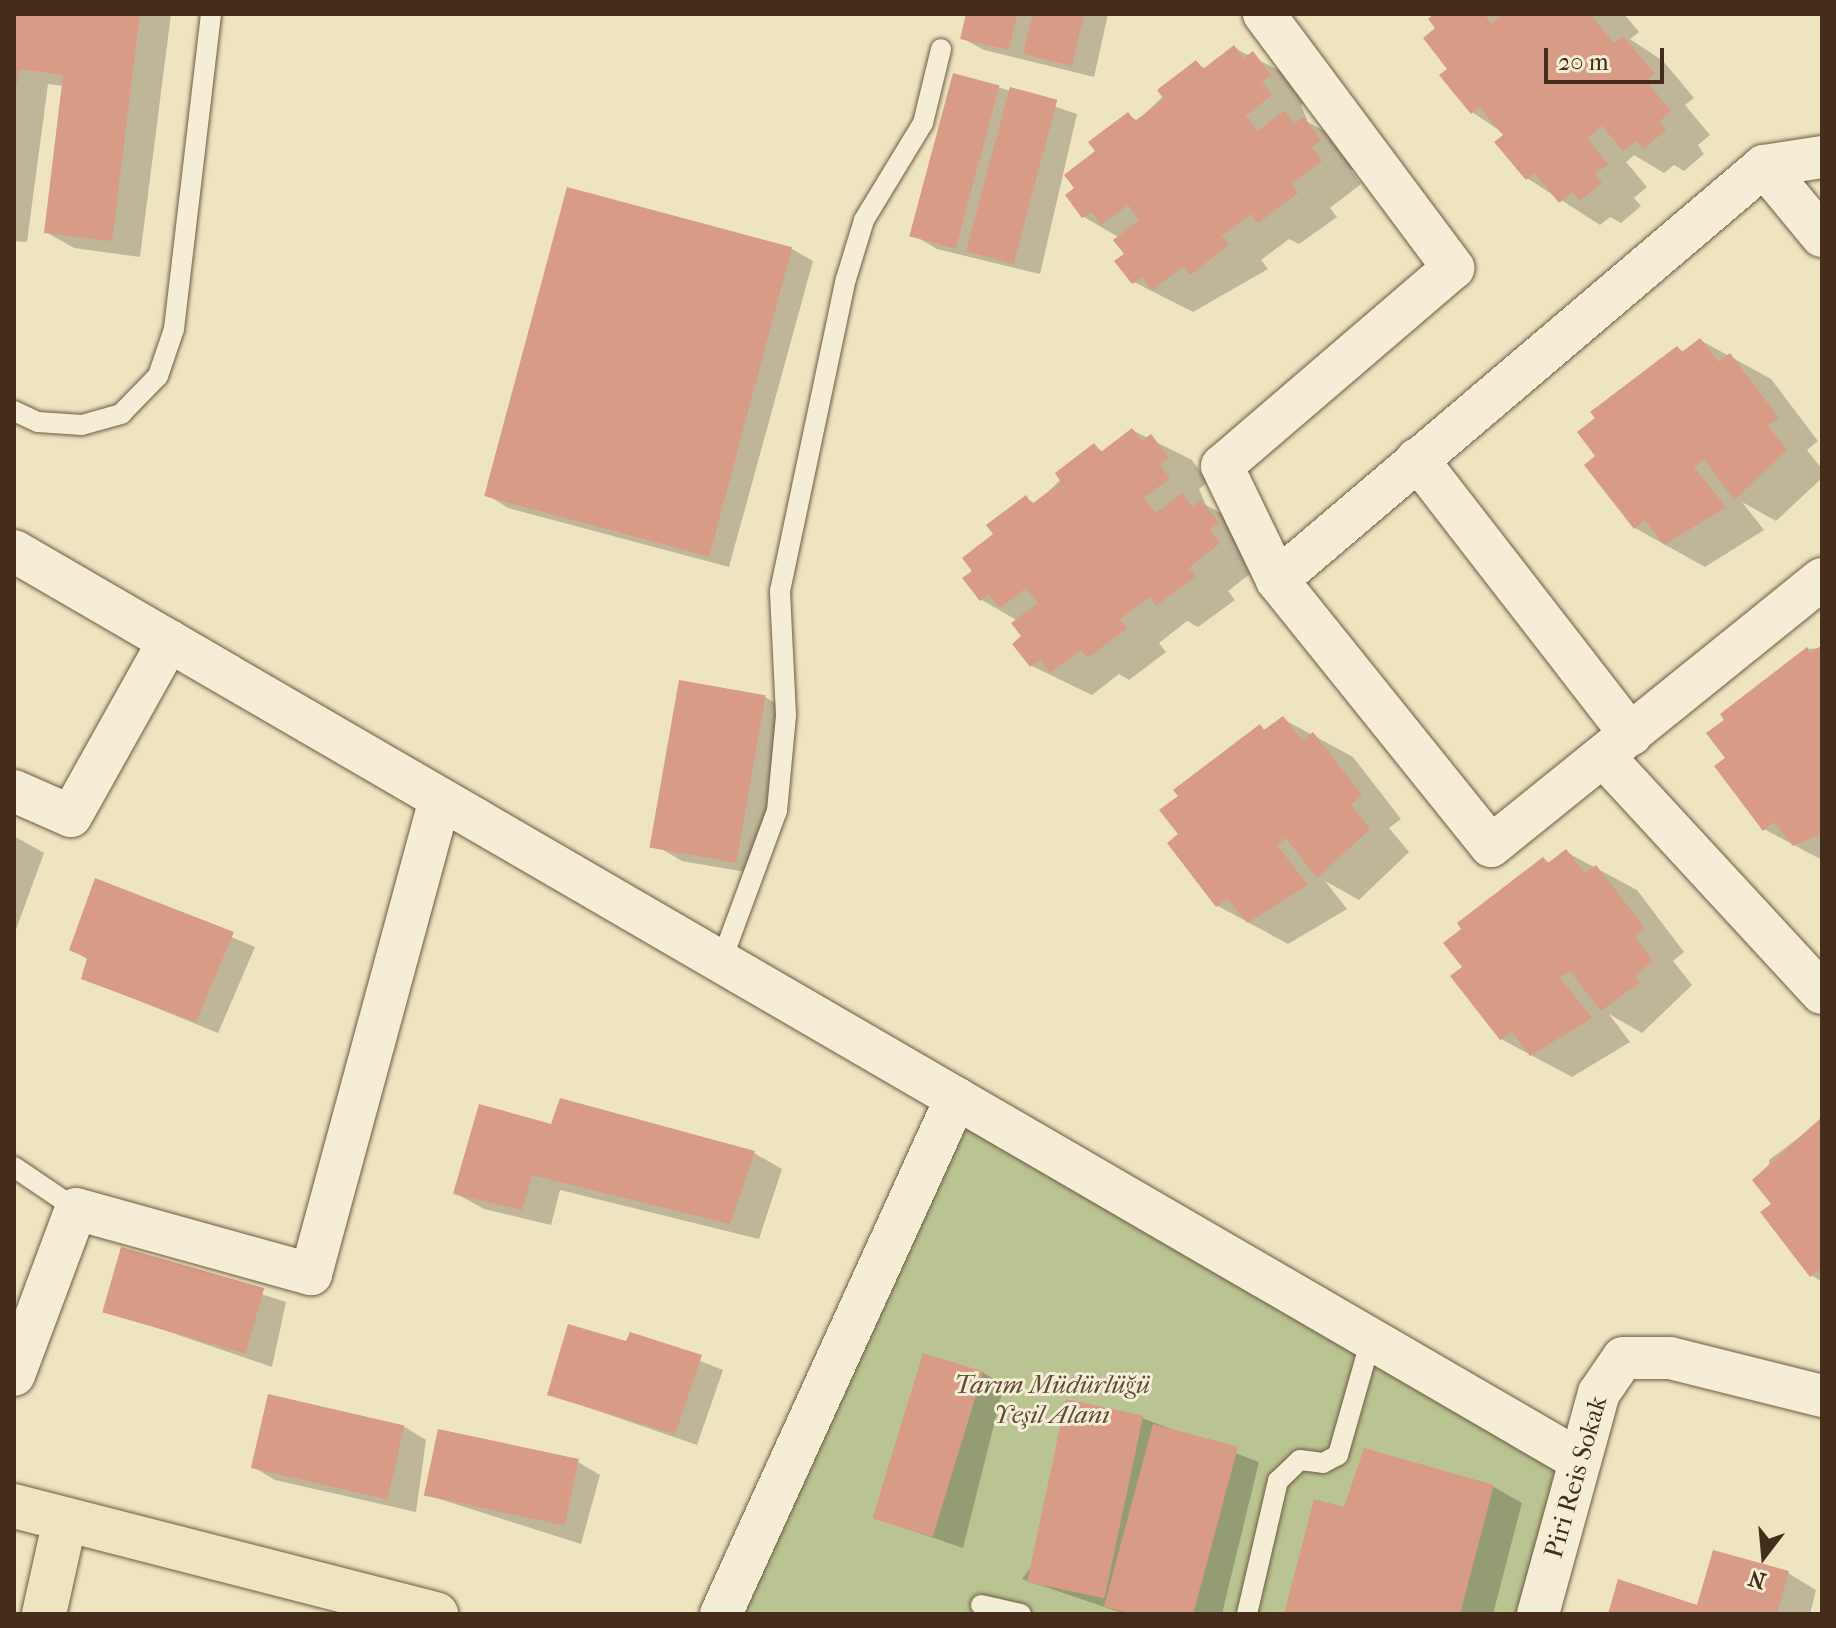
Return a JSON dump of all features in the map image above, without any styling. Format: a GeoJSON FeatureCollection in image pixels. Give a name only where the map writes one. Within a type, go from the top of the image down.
{"type":"FeatureCollection","features":[{"type":"Feature","properties":{"kind":"main road"},"geometry":{"type":"LineString","coordinates":[[14,1506],[436,1614]]}},
{"type":"Feature","properties":{"kind":"main road"},"geometry":{"type":"LineString","coordinates":[[44,1614],[65,1520]]}},
{"type":"Feature","properties":{"kind":"main road"},"geometry":{"type":"LineString","coordinates":[[14,1608],[36,1614]]}},
{"type":"Feature","properties":{"kind":"street"},"geometry":{"type":"LineString","coordinates":[[1264,14],[1453,268],[1222,466],[1277,580],[1491,846],[1822,579]]}},
{"type":"Feature","properties":{"kind":"street"},"geometry":{"type":"LineString","coordinates":[[1277,580],[1764,166],[1822,157]]}},
{"type":"Feature","properties":{"kind":"street"},"geometry":{"type":"LineString","coordinates":[[1764,166],[1822,236]]}},
{"type":"Feature","properties":{"kind":"street"},"geometry":{"type":"LineString","coordinates":[[1417,459],[1618,746],[1822,993]]}},
{"type":"Feature","properties":{"kind":"street"},"geometry":{"type":"LineString","coordinates":[[14,551],[1579,1460]]}},
{"type":"Feature","properties":{"kind":"street"},"geometry":{"type":"LineString","coordinates":[[14,791],[71,816],[169,641]]}},
{"type":"Feature","properties":{"kind":"street"},"geometry":{"type":"LineString","coordinates":[[14,1375],[76,1209],[311,1274],[440,799]]}},
{"type":"Feature","properties":{"kind":"street"},"geometry":{"type":"LineString","coordinates":[[721,1614],[956,1098]]}},
{"type":"Feature","properties":{"kind":"street","name":"Piri Reis Sokak"},"geometry":{"type":"LineString","coordinates":[[1538,1614],[1599,1393],[1623,1358],[1670,1358],[1822,1396]]}},
{"type":"Feature","properties":{"kind":"lane"},"geometry":{"type":"LineString","coordinates":[[14,411],[38,422],[82,425],[121,414],[158,376],[174,329],[211,14]]}},
{"type":"Feature","properties":{"kind":"lane"},"geometry":{"type":"LineString","coordinates":[[721,962],[777,811],[786,715],[780,591],[846,279],[864,220],[923,123],[941,49]]}},
{"type":"Feature","properties":{"kind":"lane"},"geometry":{"type":"LineString","coordinates":[[14,1167],[76,1209]]}},
{"type":"Feature","properties":{"kind":"lane"},"geometry":{"type":"LineString","coordinates":[[1247,1614],[1278,1481],[1300,1460],[1323,1463],[1338,1455],[1371,1339]]}},
{"type":"Feature","properties":{"kind":"lane"},"geometry":{"type":"LineString","coordinates":[[981,1605],[1021,1614]]}},
{"type":"Feature","properties":{"kind":"green space","name":"Tarım Müdürlüğü Yeşil Alanı"},"geometry":{"type":"Polygon","coordinates":[[[956,1098],[1579,1460],[1538,1614],[721,1614],[956,1098]]]}},
{"type":"Feature","properties":{"kind":"building"},"geometry":{"type":"Polygon","coordinates":[[[14,14],[140,14],[112,241],[44,233],[63,75],[20,69],[14,97],[14,14]]]}},
{"type":"Feature","properties":{"kind":"building"},"geometry":{"type":"Polygon","coordinates":[[[966,14],[1017,14],[1009,50],[960,39],[966,14]]]}},
{"type":"Feature","properties":{"kind":"building"},"geometry":{"type":"Polygon","coordinates":[[[1033,14],[1084,14],[1072,66],[1023,54],[1033,14]]]}},
{"type":"Feature","properties":{"kind":"building"},"geometry":{"type":"Polygon","coordinates":[[[1434,14],[1484,14],[1492,24],[1503,14],[1590,14],[1614,43],[1623,36],[1655,74],[1646,81],[1671,111],[1659,122],[1666,130],[1643,149],[1636,141],[1623,151],[1602,126],[1587,138],[1608,164],[1595,174],[1602,183],[1580,201],[1572,192],[1559,203],[1534,173],[1526,180],[1494,142],[1503,135],[1479,107],[1471,114],[1439,75],[1447,69],[1423,38],[1435,28],[1428,19],[1434,14]]]}},
{"type":"Feature","properties":{"kind":"building"},"geometry":{"type":"Polygon","coordinates":[[[1234,45],[1244,58],[1253,51],[1271,75],[1262,82],[1272,95],[1246,116],[1258,131],[1284,110],[1294,124],[1303,117],[1321,140],[1312,147],[1322,161],[1291,184],[1298,193],[1258,223],[1251,214],[1222,236],[1229,245],[1190,275],[1183,267],[1152,290],[1142,277],[1132,284],[1114,261],[1124,254],[1113,240],[1139,220],[1128,205],[1101,225],[1092,212],[1082,218],[1065,195],[1074,188],[1064,175],[1095,151],[1088,142],[1128,112],[1135,121],[1164,99],[1157,90],[1196,60],[1203,69],[1234,45]]]}},
{"type":"Feature","properties":{"kind":"building"},"geometry":{"type":"Polygon","coordinates":[[[953,73],[999,85],[956,249],[909,236],[953,73]]]}},
{"type":"Feature","properties":{"kind":"building"},"geometry":{"type":"Polygon","coordinates":[[[1010,87],[1057,100],[1013,264],[966,251],[1010,87]]]}},
{"type":"Feature","properties":{"kind":"building"},"geometry":{"type":"Polygon","coordinates":[[[567,187],[792,247],[709,556],[484,496],[567,187]]]}},
{"type":"Feature","properties":{"kind":"building"},"geometry":{"type":"Polygon","coordinates":[[[1700,338],[1719,362],[1730,353],[1779,418],[1768,426],[1787,450],[1734,500],[1704,459],[1694,467],[1726,507],[1664,545],[1645,520],[1634,529],[1584,465],[1595,456],[1577,432],[1595,418],[1590,412],[1677,346],[1682,352],[1700,338]]]}},
{"type":"Feature","properties":{"kind":"building"},"geometry":{"type":"Polygon","coordinates":[[[1132,428],[1142,441],[1151,434],[1169,458],[1160,465],[1170,478],[1144,498],[1156,513],[1182,493],[1192,507],[1201,500],[1219,523],[1210,530],[1220,543],[1189,568],[1196,576],[1156,606],[1150,597],[1120,619],[1127,628],[1088,658],[1081,650],[1050,673],[1040,660],[1030,667],[1012,644],[1021,636],[1011,623],[1038,603],[1026,588],[1000,608],[989,595],[980,601],[962,578],[972,571],[962,558],[993,534],[986,525],[1026,495],[1032,504],[1061,482],[1055,473],[1094,443],[1101,452],[1132,428]]]}},
{"type":"Feature","properties":{"kind":"building"},"geometry":{"type":"Polygon","coordinates":[[[1822,645],[1822,833],[1793,846],[1774,822],[1763,831],[1714,766],[1725,758],[1706,733],[1724,720],[1720,714],[1807,647],[1811,653],[1822,645]]]}},
{"type":"Feature","properties":{"kind":"building"},"geometry":{"type":"Polygon","coordinates":[[[679,680],[766,695],[736,863],[649,847],[679,680]]]}},
{"type":"Feature","properties":{"kind":"building"},"geometry":{"type":"Polygon","coordinates":[[[1283,716],[1302,740],[1313,732],[1362,795],[1351,805],[1370,829],[1317,878],[1286,838],[1277,845],[1308,885],[1247,923],[1228,899],[1216,907],[1167,843],[1178,834],[1159,810],[1178,796],[1173,790],[1260,724],[1264,730],[1283,716]]]}},
{"type":"Feature","properties":{"kind":"building"},"geometry":{"type":"Polygon","coordinates":[[[1566,849],[1585,873],[1596,865],[1645,928],[1635,937],[1653,961],[1635,976],[1640,982],[1601,1011],[1570,971],[1560,978],[1592,1018],[1530,1056],[1512,1032],[1500,1040],[1450,976],[1462,967],[1443,943],[1461,929],[1457,923],[1543,857],[1548,863],[1566,849]]]}},
{"type":"Feature","properties":{"kind":"building"},"geometry":{"type":"Polygon","coordinates":[[[95,878],[234,932],[196,1022],[81,979],[87,958],[69,950],[95,878]]]}},
{"type":"Feature","properties":{"kind":"building"},"geometry":{"type":"Polygon","coordinates":[[[560,1098],[755,1151],[730,1224],[532,1175],[522,1210],[453,1194],[479,1104],[551,1124],[560,1098]]]}},
{"type":"Feature","properties":{"kind":"building"},"geometry":{"type":"Polygon","coordinates":[[[1822,1117],[1822,1268],[1810,1277],[1760,1212],[1771,1204],[1752,1180],[1822,1117]]]}},
{"type":"Feature","properties":{"kind":"building"},"geometry":{"type":"Polygon","coordinates":[[[121,1247],[264,1288],[245,1353],[102,1312],[121,1247]]]}},
{"type":"Feature","properties":{"kind":"building"},"geometry":{"type":"Polygon","coordinates":[[[568,1324],[626,1341],[630,1332],[702,1355],[675,1434],[547,1395],[568,1324]]]}},
{"type":"Feature","properties":{"kind":"building"},"geometry":{"type":"Polygon","coordinates":[[[923,1353],[983,1371],[933,1537],[872,1518],[923,1353]]]}},
{"type":"Feature","properties":{"kind":"building"},"geometry":{"type":"Polygon","coordinates":[[[268,1394],[404,1425],[387,1500],[251,1468],[268,1394]]]}},
{"type":"Feature","properties":{"kind":"building"},"geometry":{"type":"Polygon","coordinates":[[[1066,1399],[1143,1415],[1104,1598],[1027,1582],[1066,1399]]]}},
{"type":"Feature","properties":{"kind":"building"},"geometry":{"type":"Polygon","coordinates":[[[1153,1424],[1238,1447],[1193,1614],[1132,1614],[1104,1607],[1153,1424]]]}},
{"type":"Feature","properties":{"kind":"building"},"geometry":{"type":"Polygon","coordinates":[[[438,1429],[579,1459],[565,1525],[424,1496],[438,1429]]]}},
{"type":"Feature","properties":{"kind":"building"},"geometry":{"type":"Polygon","coordinates":[[[1364,1448],[1494,1485],[1460,1614],[1284,1614],[1314,1499],[1344,1507],[1364,1448]]]}},
{"type":"Feature","properties":{"kind":"building"},"geometry":{"type":"Polygon","coordinates":[[[1713,1550],[1789,1571],[1777,1614],[1608,1614],[1618,1579],[1697,1605],[1713,1550]]]}}]}
